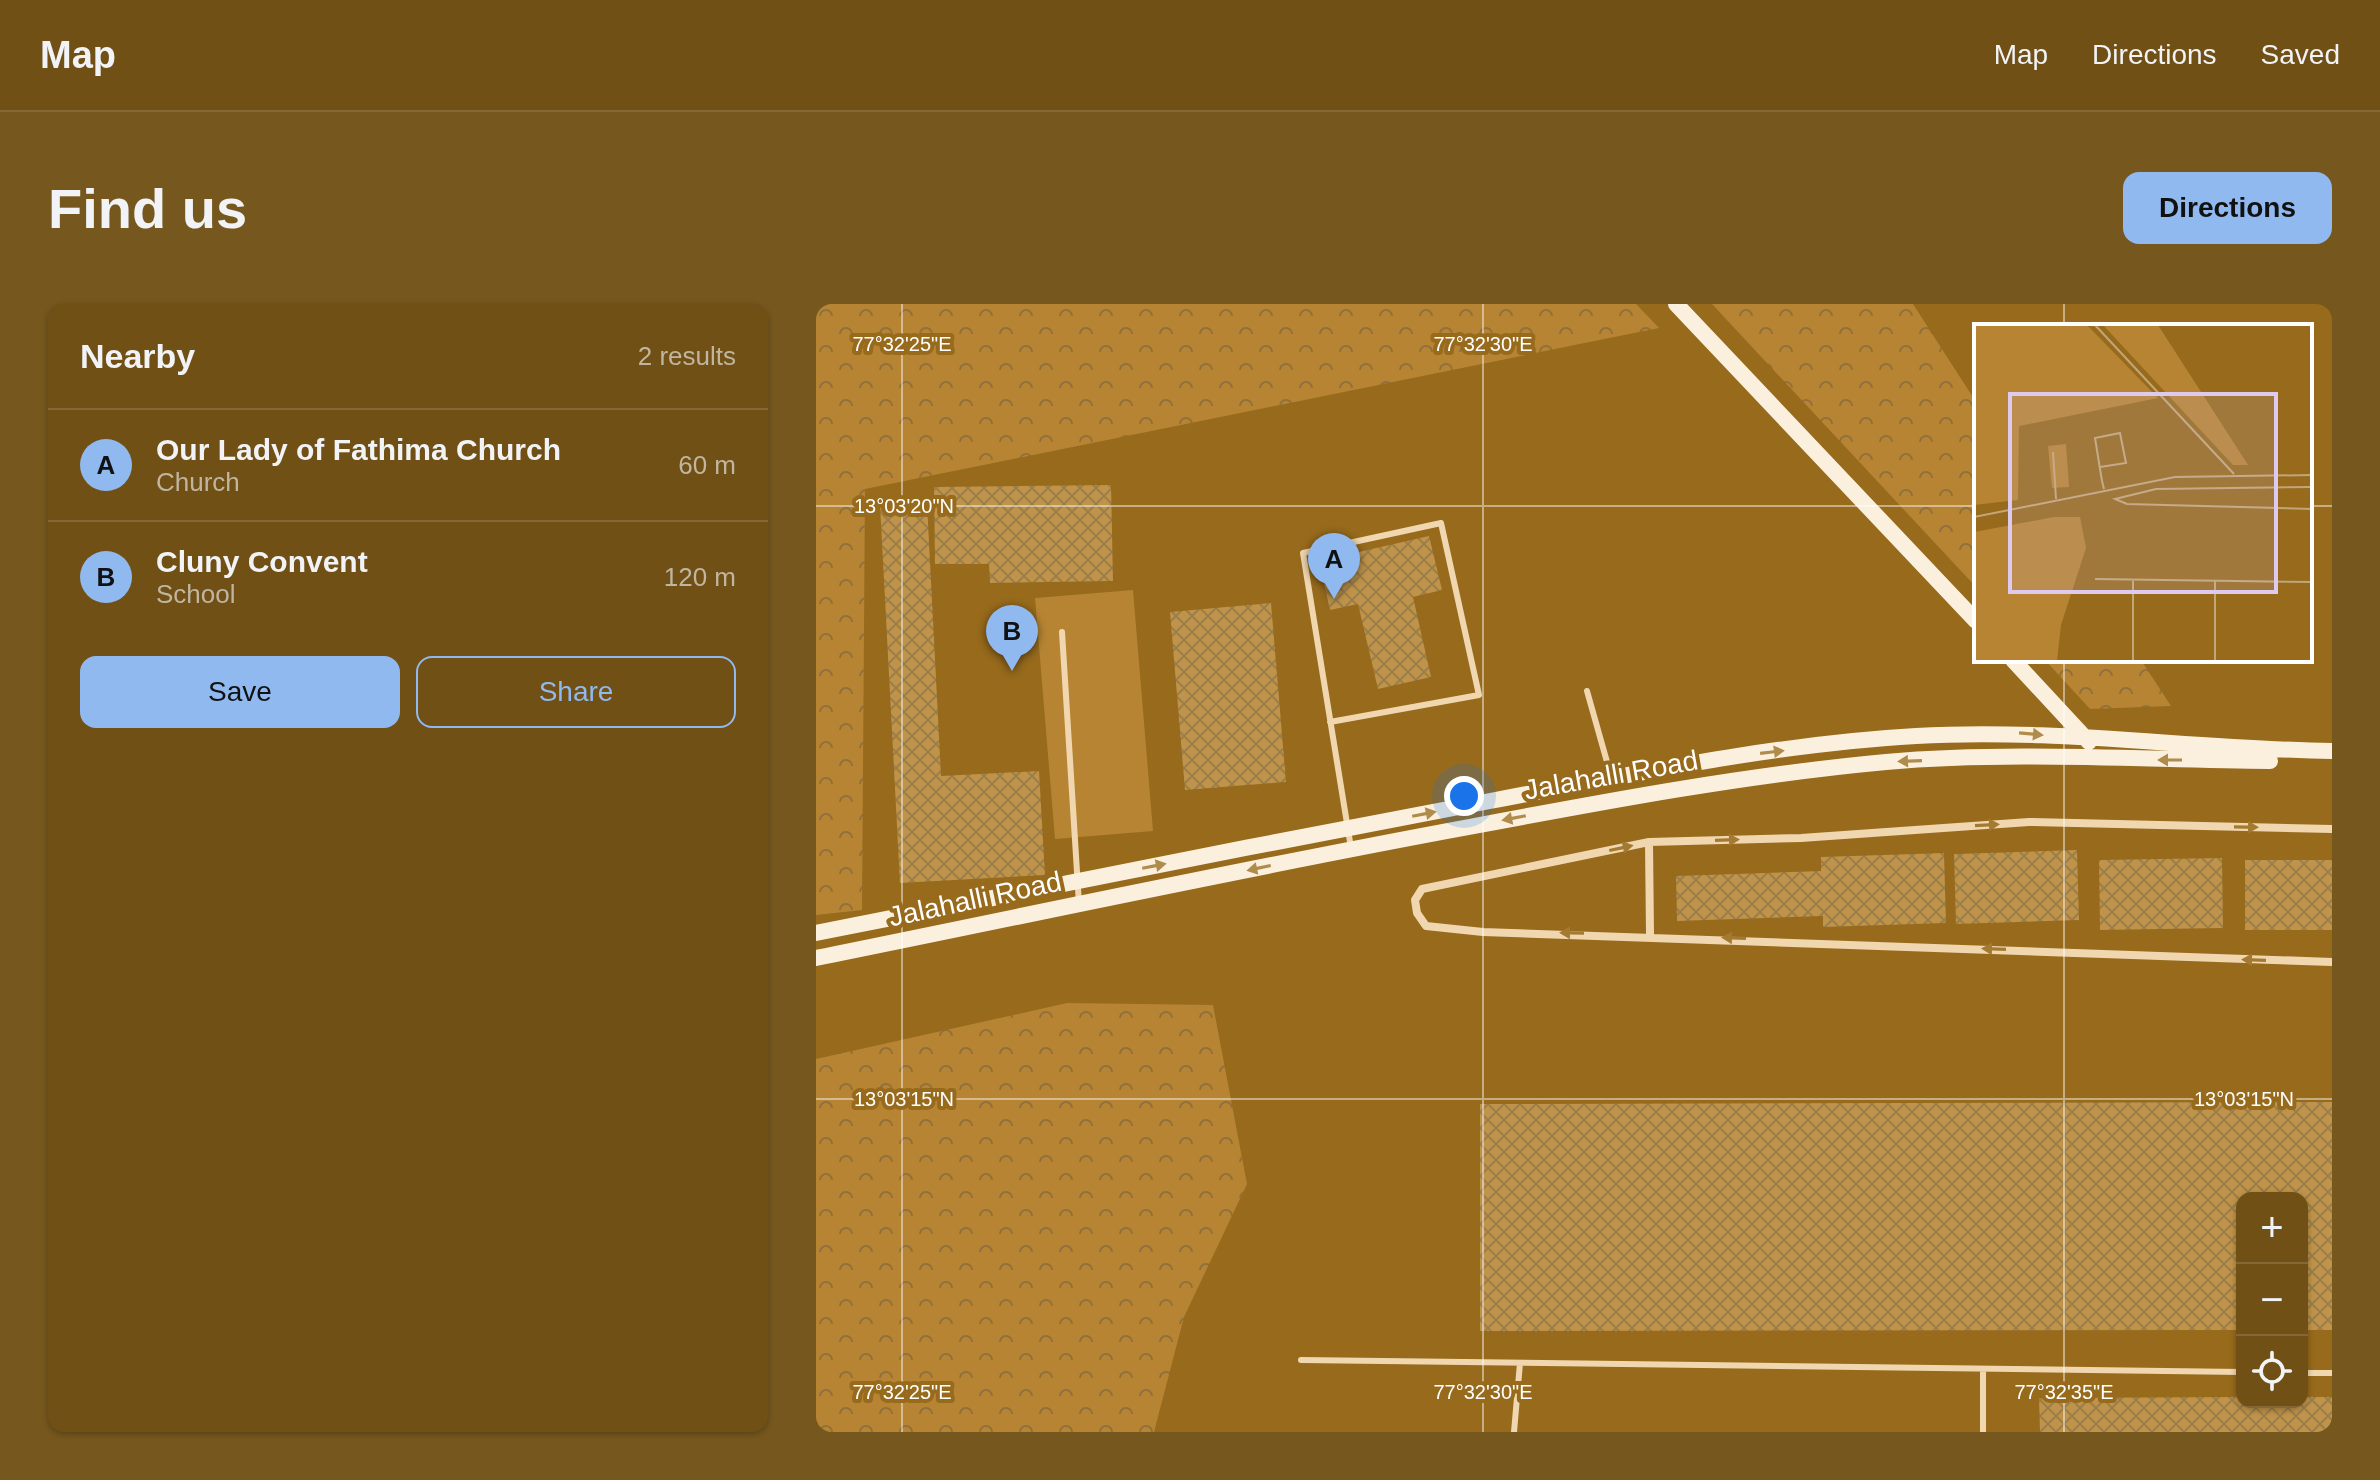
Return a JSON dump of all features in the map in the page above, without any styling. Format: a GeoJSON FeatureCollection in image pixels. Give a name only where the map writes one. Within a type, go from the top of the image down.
{"type":"FeatureCollection","features":[{"type":"Feature","properties":{"kind":"main road"},"geometry":{"type":"LineString","coordinates":[[1676,304],[1974,619]]}},
{"type":"Feature","properties":{"kind":"main road"},"geometry":{"type":"LineString","coordinates":[[2015,662],[2089,740],[2091,759]]}},
{"type":"Feature","properties":{"kind":"main road"},"geometry":{"type":"LineString","coordinates":[[816,933],[1347,828],[1763,753],[1912,736],[2009,732],[2089,740],[2332,751]]}},
{"type":"Feature","properties":{"kind":"main road","name":"Jalahalli Road"},"geometry":{"type":"LineString","coordinates":[[816,958],[1351,848],[1617,799],[1770,775],[1888,762],[2091,759],[2332,761]]}},
{"type":"Feature","properties":{"kind":"street"},"geometry":{"type":"LineString","coordinates":[[2332,829],[2029,822],[1801,838],[1649,842],[1422,889],[1415,900],[1417,913],[1426,926],[1483,932],[1650,935],[2332,962]]}},
{"type":"Feature","properties":{"kind":"street"},"geometry":{"type":"LineString","coordinates":[[1649,842],[1650,935]]}},
{"type":"Feature","properties":{"kind":"lane"},"geometry":{"type":"LineString","coordinates":[[1330,722],[1479,695],[1441,523],[1303,553],[1330,722],[1347,828],[1351,848]]}},
{"type":"Feature","properties":{"kind":"lane"},"geometry":{"type":"LineString","coordinates":[[1062,632],[1079,905]]}},
{"type":"Feature","properties":{"kind":"lane"},"geometry":{"type":"LineString","coordinates":[[1587,691],[1612,779]]}},
{"type":"Feature","properties":{"kind":"lane"},"geometry":{"type":"LineString","coordinates":[[1301,1360],[2236,1372]]}},
{"type":"Feature","properties":{"kind":"lane"},"geometry":{"type":"LineString","coordinates":[[1514,1432],[1520,1363]]}},
{"type":"Feature","properties":{"kind":"lane"},"geometry":{"type":"LineString","coordinates":[[1983,1369],[1983,1432]]}},
{"type":"Feature","properties":{"kind":"lane"},"geometry":{"type":"LineString","coordinates":[[2308,1373],[2332,1373]]}},
{"type":"Feature","properties":{"kind":"green space"},"geometry":{"type":"Polygon","coordinates":[[[816,304],[1636,304],[1659,328],[865,489],[862,910],[816,915],[816,304]]]}},
{"type":"Feature","properties":{"kind":"green space"},"geometry":{"type":"Polygon","coordinates":[[[1712,304],[1913,304],[1974,399],[1974,585],[1712,304]]]}},
{"type":"Feature","properties":{"kind":"green space"},"geometry":{"type":"Polygon","coordinates":[[[1133,590],[1153,831],[1055,839],[1035,598],[1133,590]]]}},
{"type":"Feature","properties":{"kind":"green space"},"geometry":{"type":"Polygon","coordinates":[[[2047,662],[2142,662],[2171,706],[2090,709],[2047,662]]]}},
{"type":"Feature","properties":{"kind":"green space"},"geometry":{"type":"Polygon","coordinates":[[[1067,1003],[1213,1005],[1247,1184],[1184,1317],[1154,1432],[816,1432],[816,1059],[1067,1003]]]}},
{"type":"Feature","properties":{"kind":"building"},"geometry":{"type":"Polygon","coordinates":[[[1111,485],[1113,581],[990,583],[989,564],[935,564],[934,487],[1111,485]]]}},
{"type":"Feature","properties":{"kind":"building"},"geometry":{"type":"Polygon","coordinates":[[[927,503],[941,776],[1039,771],[1045,875],[900,883],[880,505],[927,503]]]}},
{"type":"Feature","properties":{"kind":"building"},"geometry":{"type":"Polygon","coordinates":[[[1429,536],[1442,590],[1413,597],[1431,677],[1378,689],[1358,604],[1330,610],[1319,561],[1429,536]]]}},
{"type":"Feature","properties":{"kind":"building"},"geometry":{"type":"Polygon","coordinates":[[[1271,603],[1286,782],[1185,790],[1170,612],[1271,603]]]}},
{"type":"Feature","properties":{"kind":"building"},"geometry":{"type":"Polygon","coordinates":[[[2077,850],[2079,920],[1956,924],[1954,854],[2077,850]]]}},
{"type":"Feature","properties":{"kind":"building"},"geometry":{"type":"Polygon","coordinates":[[[1944,853],[1946,923],[1823,927],[1823,916],[1677,921],[1676,876],[1821,871],[1821,857],[1944,853]]]}},
{"type":"Feature","properties":{"kind":"building"},"geometry":{"type":"Polygon","coordinates":[[[2222,858],[2223,928],[2100,930],[2099,860],[2222,858]]]}},
{"type":"Feature","properties":{"kind":"building"},"geometry":{"type":"Polygon","coordinates":[[[2245,860],[2332,860],[2332,930],[2245,930],[2245,860]]]}},
{"type":"Feature","properties":{"kind":"building"},"geometry":{"type":"Polygon","coordinates":[[[2332,1102],[2332,1330],[2308,1330],[2308,1192],[2236,1192],[2236,1330],[1480,1331],[1480,1104],[2332,1102]]]}},
{"type":"Feature","properties":{"kind":"building"},"geometry":{"type":"Polygon","coordinates":[[[2236,1397],[2236,1408],[2308,1408],[2308,1397],[2332,1397],[2332,1432],[2040,1432],[2039,1398],[2236,1397]]]}},
{"type":"Feature","properties":{"kind":"place","name":"Our Lady of Fathima Church"},"geometry":{"type":"Point","coordinates":[1334,599]}},
{"type":"Feature","properties":{"kind":"place","name":"Cluny Convent"},"geometry":{"type":"Point","coordinates":[1012,671]}}]}
